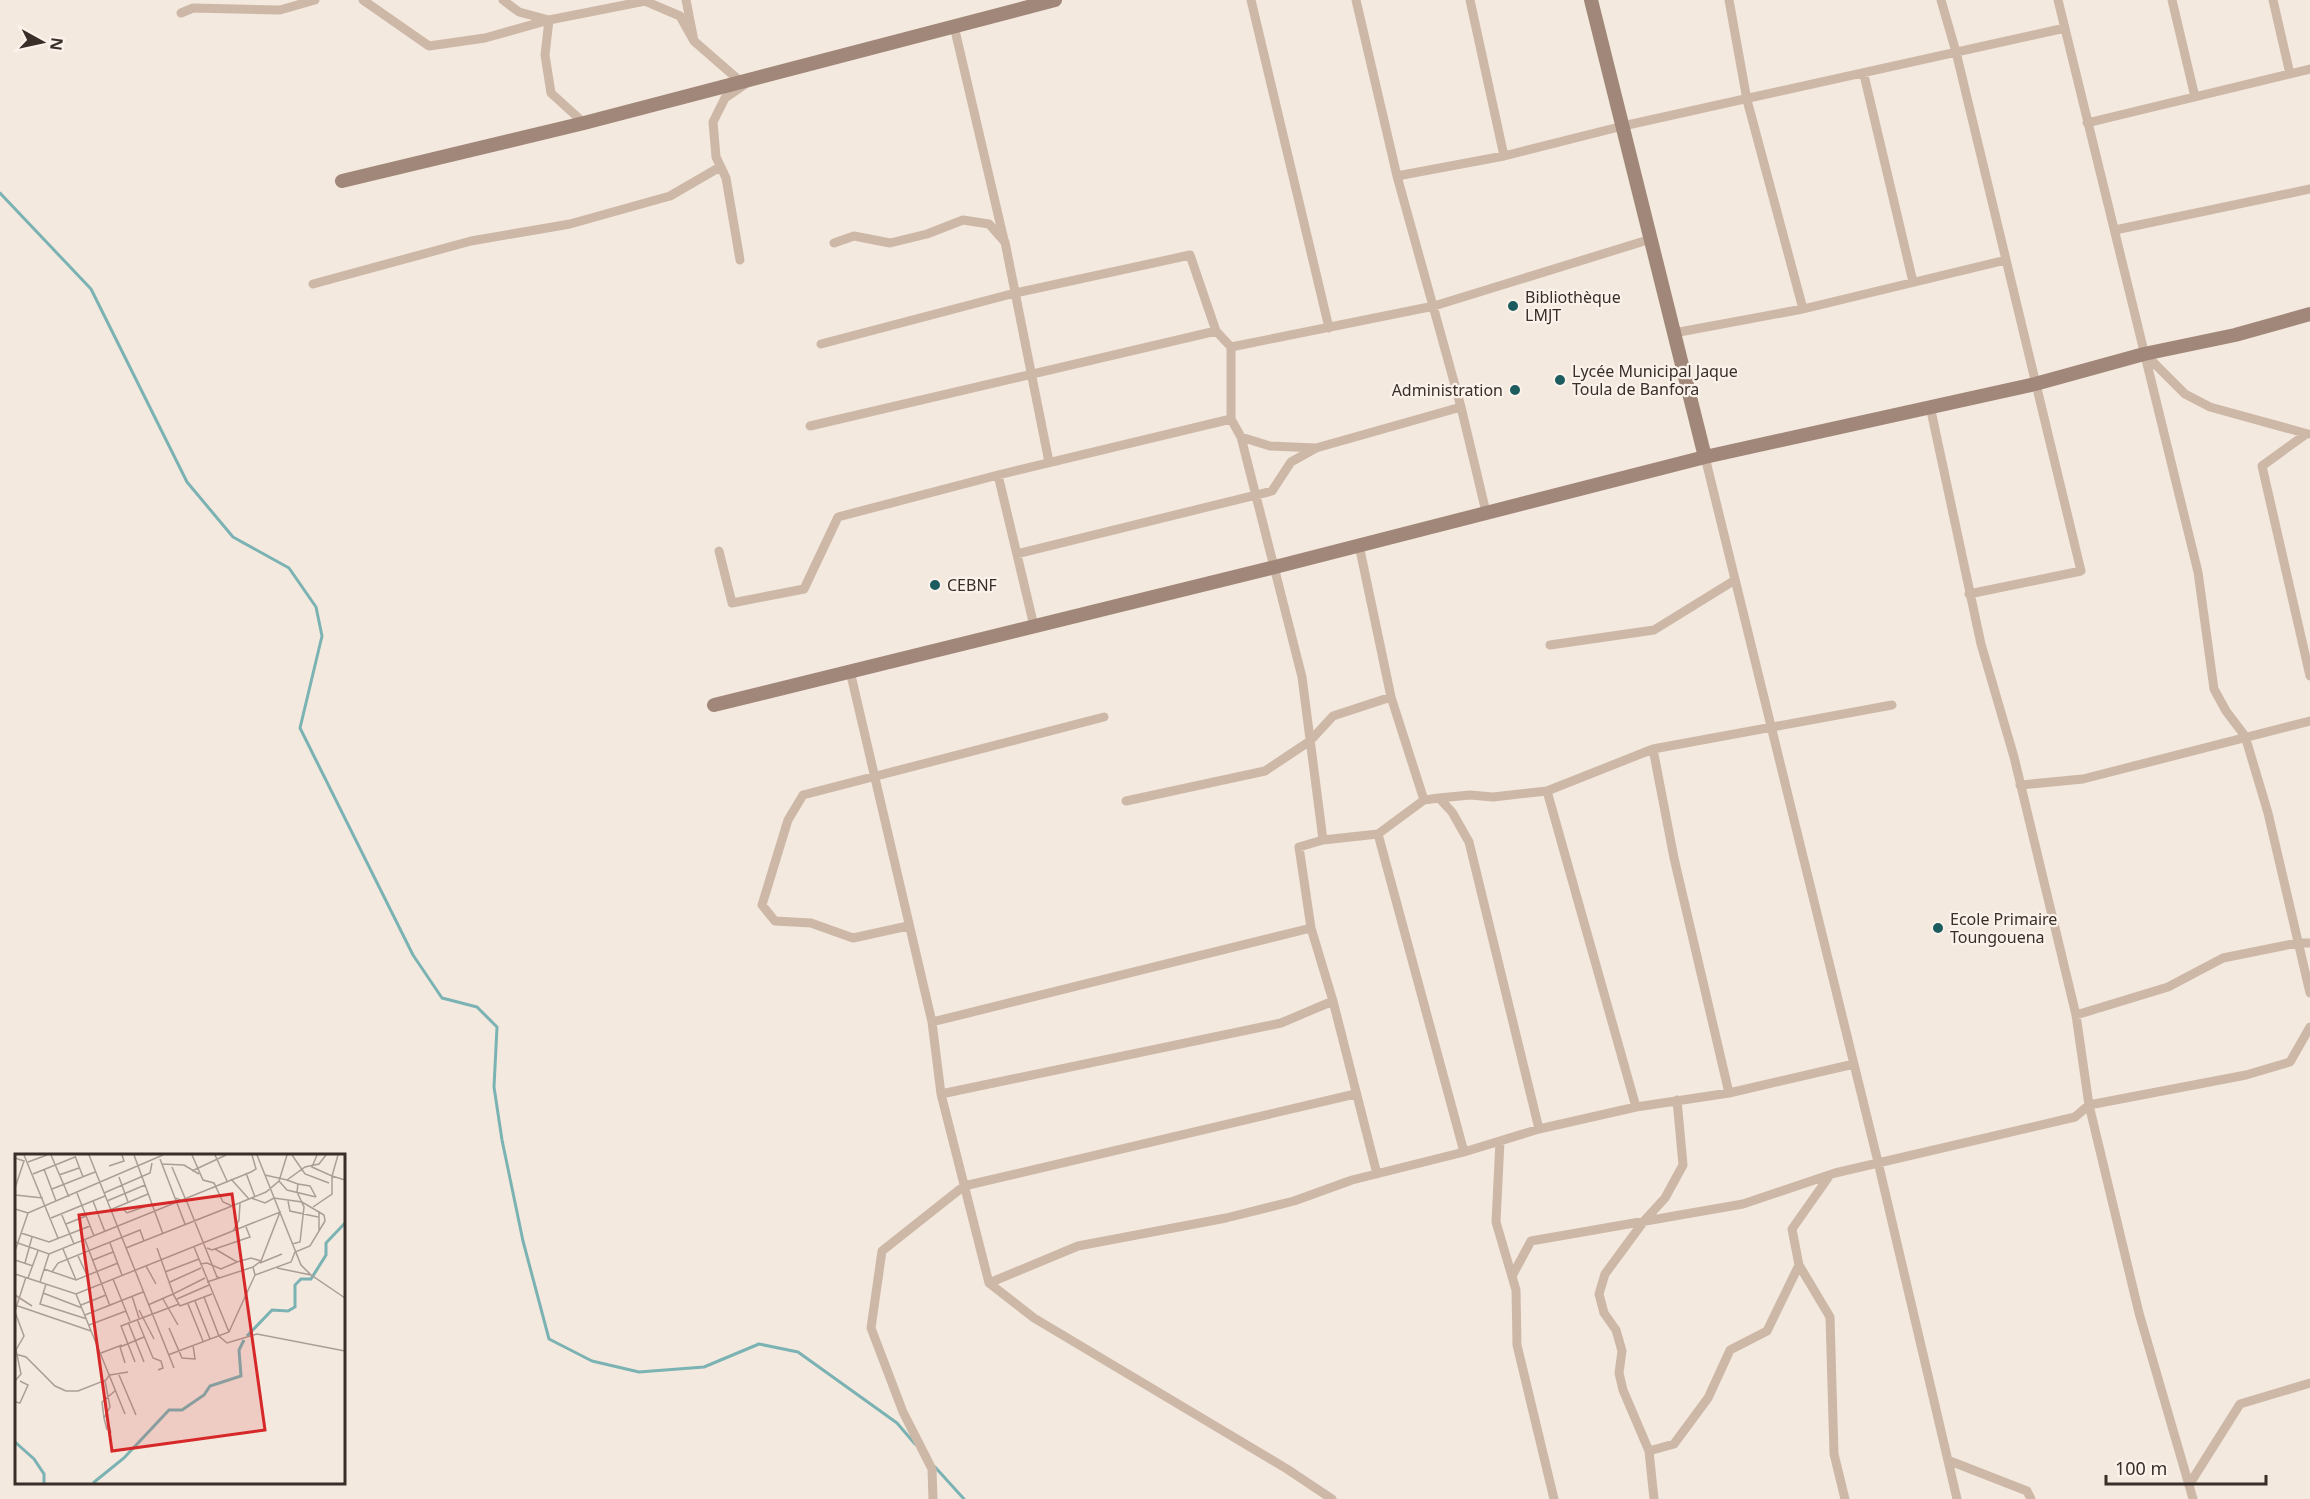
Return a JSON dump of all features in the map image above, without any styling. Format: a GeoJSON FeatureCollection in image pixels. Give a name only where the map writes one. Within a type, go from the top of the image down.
{"type":"FeatureCollection","features":[{"type":"Feature","properties":{"kind":"street"},"geometry":{"type":"LineString","coordinates":[[181,13],[193,8],[280,10],[315,0]]}},
{"type":"Feature","properties":{"kind":"street"},"geometry":{"type":"LineString","coordinates":[[363,0],[429,46],[485,38],[549,20],[645,1],[680,16],[694,41],[741,82]]}},
{"type":"Feature","properties":{"kind":"street"},"geometry":{"type":"LineString","coordinates":[[503,0],[519,12],[549,20]]}},
{"type":"Feature","properties":{"kind":"street"},"geometry":{"type":"LineString","coordinates":[[686,0],[694,41]]}},
{"type":"Feature","properties":{"kind":"street"},"geometry":{"type":"LineString","coordinates":[[342,181],[584,123],[1055,0]]}},
{"type":"Feature","properties":{"kind":"street"},"geometry":{"type":"LineString","coordinates":[[1251,0],[1329,328]]}},
{"type":"Feature","properties":{"kind":"street"},"geometry":{"type":"LineString","coordinates":[[1356,0],[1397,176],[1461,407],[1486,512]]}},
{"type":"Feature","properties":{"kind":"street"},"geometry":{"type":"LineString","coordinates":[[1470,0],[1504,156]]}},
{"type":"Feature","properties":{"kind":"street"},"geometry":{"type":"LineString","coordinates":[[1591,0],[1772,727],[1950,1461],[1957,1499]]}},
{"type":"Feature","properties":{"kind":"street"},"geometry":{"type":"LineString","coordinates":[[1729,0],[1747,100],[1803,309]]}},
{"type":"Feature","properties":{"kind":"street"},"geometry":{"type":"LineString","coordinates":[[1941,0],[1956,52],[2081,571],[1970,594]]}},
{"type":"Feature","properties":{"kind":"street"},"geometry":{"type":"LineString","coordinates":[[2058,0],[2198,572],[2214,689],[2226,711],[2246,736],[2268,813],[2310,993]]}},
{"type":"Feature","properties":{"kind":"street"},"geometry":{"type":"LineString","coordinates":[[2172,0],[2195,97]]}},
{"type":"Feature","properties":{"kind":"street"},"geometry":{"type":"LineString","coordinates":[[2273,0],[2290,74]]}},
{"type":"Feature","properties":{"kind":"street"},"geometry":{"type":"LineString","coordinates":[[549,20],[545,55],[551,93],[584,123]]}},
{"type":"Feature","properties":{"kind":"street"},"geometry":{"type":"LineString","coordinates":[[954,26],[1005,242],[1049,462]]}},
{"type":"Feature","properties":{"kind":"street"},"geometry":{"type":"LineString","coordinates":[[1397,176],[1504,156],[1623,126],[1864,75],[2065,28]]}},
{"type":"Feature","properties":{"kind":"street"},"geometry":{"type":"LineString","coordinates":[[2087,123],[2310,69]]}},
{"type":"Feature","properties":{"kind":"street"},"geometry":{"type":"LineString","coordinates":[[1864,75],[1913,282]]}},
{"type":"Feature","properties":{"kind":"street"},"geometry":{"type":"LineString","coordinates":[[740,260],[726,178],[716,157],[713,122],[725,98],[755,78]]}},
{"type":"Feature","properties":{"kind":"street"},"geometry":{"type":"LineString","coordinates":[[313,284],[471,241],[570,224],[670,196],[720,167]]}},
{"type":"Feature","properties":{"kind":"street"},"geometry":{"type":"LineString","coordinates":[[2115,230],[2310,189]]}},
{"type":"Feature","properties":{"kind":"street"},"geometry":{"type":"LineString","coordinates":[[834,243],[854,236],[890,243],[927,234],[963,220],[989,224],[1005,242]]}},
{"type":"Feature","properties":{"kind":"street"},"geometry":{"type":"LineString","coordinates":[[1231,347],[1434,306],[1651,239]]}},
{"type":"Feature","properties":{"kind":"street"},"geometry":{"type":"LineString","coordinates":[[821,344],[1015,293],[1190,255],[1216,331],[1231,347],[1231,419],[1241,437],[1302,677],[1323,840]]}},
{"type":"Feature","properties":{"kind":"street"},"geometry":{"type":"LineString","coordinates":[[1674,333],[1803,309],[2006,260]]}},
{"type":"Feature","properties":{"kind":"street"},"geometry":{"type":"LineString","coordinates":[[714,705],[1275,567],[1705,457],[2035,384],[2144,354],[2235,335],[2310,314]]}},
{"type":"Feature","properties":{"kind":"street"},"geometry":{"type":"LineString","coordinates":[[810,426],[1216,331]]}},
{"type":"Feature","properties":{"kind":"street"},"geometry":{"type":"LineString","coordinates":[[2144,354],[2185,394],[2210,407],[2308,434]]}},
{"type":"Feature","properties":{"kind":"street"},"geometry":{"type":"LineString","coordinates":[[1930,406],[1970,594],[2020,784],[2076,1015],[2089,1105],[2139,1312],[2193,1499]]}},
{"type":"Feature","properties":{"kind":"street"},"geometry":{"type":"LineString","coordinates":[[1017,554],[1272,491],[1291,462],[1316,448],[1461,407]]}},
{"type":"Feature","properties":{"kind":"street"},"geometry":{"type":"LineString","coordinates":[[718,550],[732,603],[804,589],[838,517],[1049,462],[1231,419]]}},
{"type":"Feature","properties":{"kind":"street"},"geometry":{"type":"LineString","coordinates":[[2308,434],[2262,466],[2310,676]]}},
{"type":"Feature","properties":{"kind":"street"},"geometry":{"type":"LineString","coordinates":[[1241,437],[1270,446],[1316,448]]}},
{"type":"Feature","properties":{"kind":"street"},"geometry":{"type":"LineString","coordinates":[[998,475],[1034,626]]}},
{"type":"Feature","properties":{"kind":"street"},"geometry":{"type":"LineString","coordinates":[[1359,545],[1391,698],[1424,800]]}},
{"type":"Feature","properties":{"kind":"street"},"geometry":{"type":"LineString","coordinates":[[1550,645],[1654,630],[1736,580]]}},
{"type":"Feature","properties":{"kind":"street"},"geometry":{"type":"LineString","coordinates":[[850,671],[932,1023],[941,1094],[989,1283],[1034,1318],[1287,1469],[1332,1499]]}},
{"type":"Feature","properties":{"kind":"street"},"geometry":{"type":"LineString","coordinates":[[1126,801],[1265,771],[1310,741],[1333,716],[1391,698]]}},
{"type":"Feature","properties":{"kind":"street"},"geometry":{"type":"LineString","coordinates":[[1377,1174],[1333,1002],[1311,928],[1299,847],[1323,840],[1378,834],[1424,800],[1470,795],[1493,797],[1547,791],[1653,749],[1892,705]]}},
{"type":"Feature","properties":{"kind":"street"},"geometry":{"type":"LineString","coordinates":[[908,926],[853,938],[811,923],[775,921],[762,905],[788,820],[803,795],[876,778],[1104,717]]}},
{"type":"Feature","properties":{"kind":"street"},"geometry":{"type":"LineString","coordinates":[[2020,784],[2084,779],[2310,721]]}},
{"type":"Feature","properties":{"kind":"street"},"geometry":{"type":"LineString","coordinates":[[1653,749],[1674,858],[1729,1093]]}},
{"type":"Feature","properties":{"kind":"street"},"geometry":{"type":"LineString","coordinates":[[1547,791],[1636,1107]]}},
{"type":"Feature","properties":{"kind":"street"},"geometry":{"type":"LineString","coordinates":[[1439,798],[1452,812],[1469,842],[1539,1129]]}},
{"type":"Feature","properties":{"kind":"street"},"geometry":{"type":"LineString","coordinates":[[1378,834],[1464,1152]]}},
{"type":"Feature","properties":{"kind":"street"},"geometry":{"type":"LineString","coordinates":[[932,1023],[1311,928]]}},
{"type":"Feature","properties":{"kind":"street"},"geometry":{"type":"LineString","coordinates":[[2076,1015],[2168,987],[2223,958],[2297,943],[2310,943]]}},
{"type":"Feature","properties":{"kind":"street"},"geometry":{"type":"LineString","coordinates":[[941,1094],[1281,1023],[1333,1002]]}},
{"type":"Feature","properties":{"kind":"street"},"geometry":{"type":"LineString","coordinates":[[1512,1276],[1531,1241],[1743,1204],[1830,1175],[1878,1162],[2075,1117],[2089,1105],[2189,1087],[2290,1062],[2310,1027]]}},
{"type":"Feature","properties":{"kind":"street"},"geometry":{"type":"LineString","coordinates":[[989,1283],[1078,1246],[1226,1218],[1294,1201],[1377,1174],[1464,1152],[1539,1129],[1636,1107],[1729,1093],[1854,1064]]}},
{"type":"Feature","properties":{"kind":"street"},"geometry":{"type":"LineString","coordinates":[[933,1499],[932,1469],[903,1412],[871,1328],[882,1251],[964,1186],[1355,1094]]}},
{"type":"Feature","properties":{"kind":"street"},"geometry":{"type":"LineString","coordinates":[[1654,1499],[1649,1451],[1623,1390],[1619,1373],[1622,1351],[1616,1330],[1604,1313],[1599,1294],[1605,1274],[1644,1221],[1665,1198],[1683,1165],[1677,1100]]}},
{"type":"Feature","properties":{"kind":"street"},"geometry":{"type":"LineString","coordinates":[[1500,1141],[1496,1222],[1516,1290],[1517,1345],[1554,1499]]}},
{"type":"Feature","properties":{"kind":"street"},"geometry":{"type":"LineString","coordinates":[[1830,1175],[1792,1229],[1799,1265],[1830,1317],[1834,1454],[1845,1499]]}},
{"type":"Feature","properties":{"kind":"street"},"geometry":{"type":"LineString","coordinates":[[1649,1451],[1674,1444],[1708,1398],[1730,1350],[1767,1331],[1799,1265]]}},
{"type":"Feature","properties":{"kind":"street"},"geometry":{"type":"LineString","coordinates":[[2189,1485],[2240,1404],[2310,1383]]}},
{"type":"Feature","properties":{"kind":"street"},"geometry":{"type":"LineString","coordinates":[[1950,1461],[2027,1491],[2031,1499]]}},
{"type":"Feature","properties":{"kind":"waterway"},"geometry":{"type":"LineString","coordinates":[[0,193],[91,289],[187,482],[233,537],[289,568],[316,607],[322,636],[300,728],[413,955],[442,998],[477,1007],[497,1027],[494,1087],[502,1140],[523,1241],[549,1339],[592,1361],[639,1372],[704,1367],[759,1344],[798,1352],[897,1423],[915,1444]]}},
{"type":"Feature","properties":{"kind":"waterway"},"geometry":{"type":"LineString","coordinates":[[935,1467],[964,1499]]}},
{"type":"Feature","properties":{"kind":"place","name":"Bibliothèque LMJT"},"geometry":{"type":"Point","coordinates":[1513,306]}},
{"type":"Feature","properties":{"kind":"place","name":"Lycée Municipal Jaque Toula de Banfora"},"geometry":{"type":"Point","coordinates":[1560,380]}},
{"type":"Feature","properties":{"kind":"place","name":"Administration"},"geometry":{"type":"Point","coordinates":[1515,390]}},
{"type":"Feature","properties":{"kind":"place","name":"CEBNF"},"geometry":{"type":"Point","coordinates":[935,585]}},
{"type":"Feature","properties":{"kind":"place","name":"Ecole Primaire Toungouena"},"geometry":{"type":"Point","coordinates":[1938,928]}}]}
